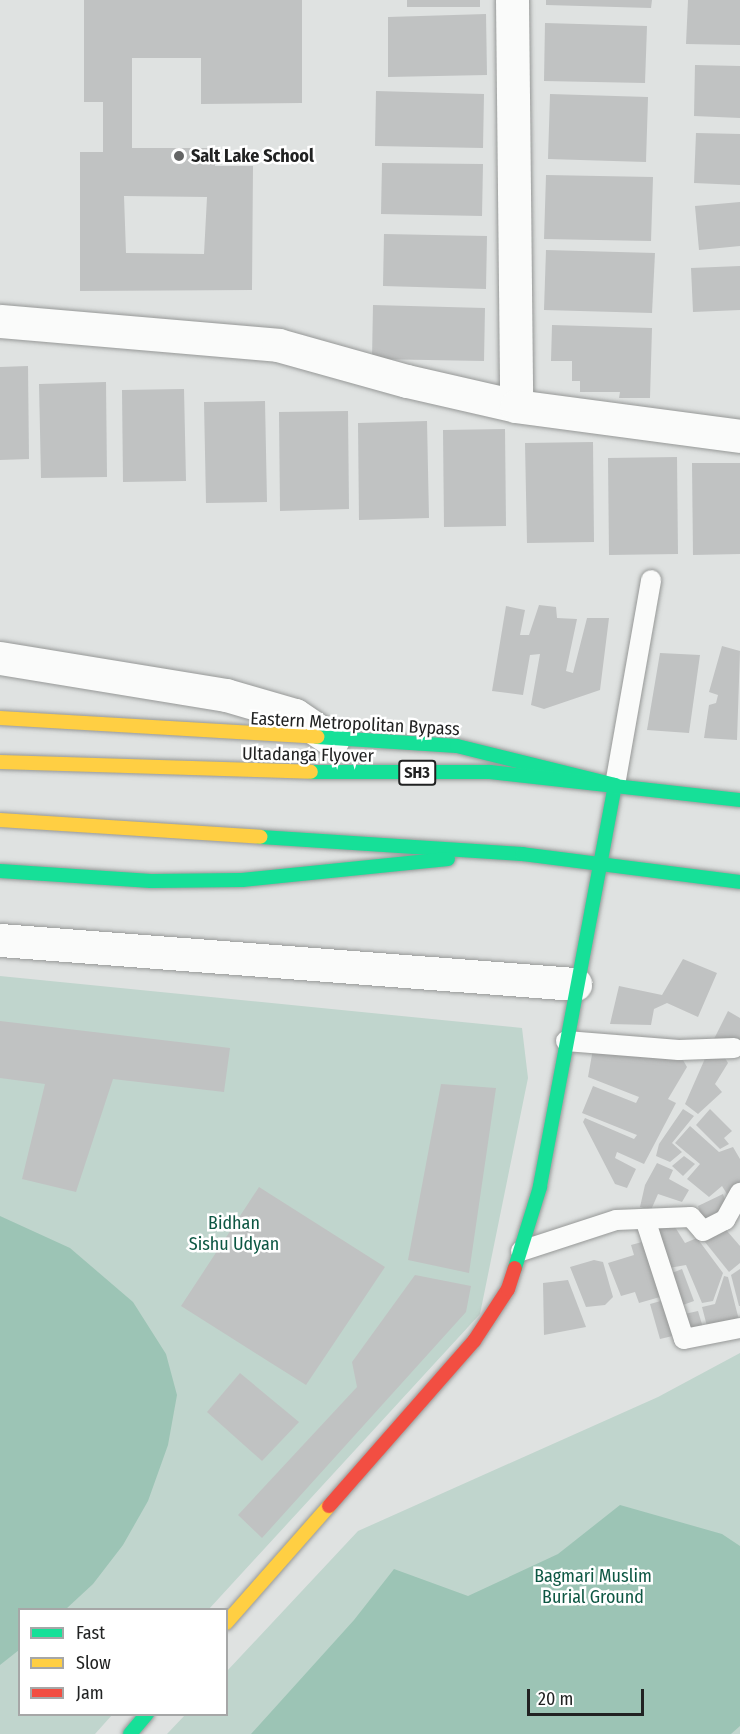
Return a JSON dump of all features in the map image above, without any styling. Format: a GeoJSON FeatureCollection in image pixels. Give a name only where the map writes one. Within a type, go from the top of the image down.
{"type":"FeatureCollection","features":[{"type":"Feature","properties":{"kind":"main road","name":"Eastern Metropolitan Bypass"},"geometry":{"type":"LineString","coordinates":[[0,718],[457,746],[615,785],[740,800]]}},
{"type":"Feature","properties":{"kind":"main road","name":"Ultadanga Flyover"},"geometry":{"type":"LineString","coordinates":[[0,762],[220,772],[490,772],[615,785]]}},
{"type":"Feature","properties":{"kind":"main road"},"geometry":{"type":"LineString","coordinates":[[228,1621],[474,1341],[508,1289],[540,1187],[575,984],[615,785]]}},
{"type":"Feature","properties":{"kind":"main road"},"geometry":{"type":"LineString","coordinates":[[0,820],[522,854],[740,882]]}},
{"type":"Feature","properties":{"kind":"main road"},"geometry":{"type":"LineString","coordinates":[[0,871],[151,881],[242,880],[522,854]]}},
{"type":"Feature","properties":{"kind":"main road"},"geometry":{"type":"LineString","coordinates":[[130,1734],[145,1716]]}},
{"type":"Feature","properties":{"kind":"street"},"geometry":{"type":"LineString","coordinates":[[512,0],[516,406]]}},
{"type":"Feature","properties":{"kind":"street"},"geometry":{"type":"LineString","coordinates":[[0,321],[278,345],[407,381],[516,406],[740,436]]}},
{"type":"Feature","properties":{"kind":"street"},"geometry":{"type":"LineString","coordinates":[[0,658],[226,695],[295,715],[332,740]]}},
{"type":"Feature","properties":{"kind":"street"},"geometry":{"type":"LineString","coordinates":[[0,940],[575,984]]}},
{"type":"Feature","properties":{"kind":"lane"},"geometry":{"type":"LineString","coordinates":[[615,785],[651,580]]}},
{"type":"Feature","properties":{"kind":"lane"},"geometry":{"type":"LineString","coordinates":[[566,1041],[680,1050],[734,1048]]}},
{"type":"Feature","properties":{"kind":"lane"},"geometry":{"type":"LineString","coordinates":[[521,1251],[616,1220],[691,1217],[703,1231],[725,1220],[740,1193]]}},
{"type":"Feature","properties":{"kind":"lane"},"geometry":{"type":"LineString","coordinates":[[645,1219],[684,1339],[740,1328]]}},
{"type":"Feature","properties":{"kind":"green space","name":"Bidhan Sishu Udyan"},"geometry":{"type":"Polygon","coordinates":[[[0,976],[522,1028],[528,1078],[480,1314],[210,1608],[18,1608],[18,1716],[111,1716],[95,1734],[0,1734],[0,976]]]}},
{"type":"Feature","properties":{"kind":"green space","name":"Bagmari Muslim Burial Ground"},"geometry":{"type":"Polygon","coordinates":[[[740,1353],[740,1734],[167,1734],[184,1716],[228,1716],[228,1670],[358,1531],[658,1397],[740,1353]]]}},
{"type":"Feature","properties":{"kind":"shaded area"},"geometry":{"type":"Polygon","coordinates":[[[0,1216],[70,1248],[133,1302],[166,1354],[177,1395],[168,1445],[148,1501],[123,1545],[93,1584],[67,1608],[18,1608],[18,1651],[0,1665],[0,1216]]]}},
{"type":"Feature","properties":{"kind":"shaded area"},"geometry":{"type":"Polygon","coordinates":[[[620,1505],[722,1534],[740,1546],[740,1726],[731,1734],[251,1734],[354,1620],[394,1569],[468,1596],[558,1554],[620,1505]]]}},
{"type":"Feature","properties":{"kind":"building"},"geometry":{"type":"Polygon","coordinates":[[[84,0],[302,0],[302,103],[201,104],[201,58],[132,58],[132,148],[215,148],[215,166],[253,166],[252,290],[80,291],[80,152],[103,152],[103,102],[84,102],[84,0]],[[124,196],[126,253],[204,254],[207,197],[124,196]]]}},
{"type":"Feature","properties":{"kind":"building"},"geometry":{"type":"Polygon","coordinates":[[[407,0],[480,0],[480,7],[407,7],[407,0]]]}},
{"type":"Feature","properties":{"kind":"building"},"geometry":{"type":"Polygon","coordinates":[[[546,0],[652,0],[651,8],[546,5],[546,0]]]}},
{"type":"Feature","properties":{"kind":"building"},"geometry":{"type":"Polygon","coordinates":[[[688,0],[740,0],[740,45],[686,44],[688,0]]]}},
{"type":"Feature","properties":{"kind":"building"},"geometry":{"type":"Polygon","coordinates":[[[486,14],[487,75],[388,77],[388,17],[486,14]]]}},
{"type":"Feature","properties":{"kind":"building"},"geometry":{"type":"Polygon","coordinates":[[[545,23],[647,26],[645,83],[544,81],[545,23]]]}},
{"type":"Feature","properties":{"kind":"building"},"geometry":{"type":"Polygon","coordinates":[[[695,65],[740,66],[740,118],[694,116],[695,65]]]}},
{"type":"Feature","properties":{"kind":"building"},"geometry":{"type":"Polygon","coordinates":[[[376,91],[484,94],[483,148],[375,146],[376,91]]]}},
{"type":"Feature","properties":{"kind":"building"},"geometry":{"type":"Polygon","coordinates":[[[550,94],[648,97],[646,162],[548,159],[550,94]]]}},
{"type":"Feature","properties":{"kind":"building"},"geometry":{"type":"Polygon","coordinates":[[[696,133],[740,134],[740,185],[694,183],[696,133]]]}},
{"type":"Feature","properties":{"kind":"building"},"geometry":{"type":"Polygon","coordinates":[[[382,163],[483,164],[482,216],[381,214],[382,163]]]}},
{"type":"Feature","properties":{"kind":"building"},"geometry":{"type":"Polygon","coordinates":[[[546,175],[653,177],[651,241],[544,239],[546,175]]]}},
{"type":"Feature","properties":{"kind":"building"},"geometry":{"type":"Polygon","coordinates":[[[740,202],[740,246],[699,250],[695,206],[740,202]]]}},
{"type":"Feature","properties":{"kind":"building"},"geometry":{"type":"Polygon","coordinates":[[[384,234],[487,236],[486,289],[383,286],[384,234]]]}},
{"type":"Feature","properties":{"kind":"building"},"geometry":{"type":"Polygon","coordinates":[[[546,250],[655,253],[652,313],[544,310],[546,250]]]}},
{"type":"Feature","properties":{"kind":"building"},"geometry":{"type":"Polygon","coordinates":[[[740,266],[740,310],[693,312],[691,268],[740,266]]]}},
{"type":"Feature","properties":{"kind":"building"},"geometry":{"type":"Polygon","coordinates":[[[373,305],[485,308],[484,361],[372,359],[373,305]]]}},
{"type":"Feature","properties":{"kind":"building"},"geometry":{"type":"Polygon","coordinates":[[[552,325],[652,328],[650,398],[619,398],[620,392],[580,392],[580,381],[572,381],[572,361],[551,361],[552,325]]]}},
{"type":"Feature","properties":{"kind":"building"},"geometry":{"type":"Polygon","coordinates":[[[28,366],[29,459],[0,460],[0,367],[28,366]]]}},
{"type":"Feature","properties":{"kind":"building"},"geometry":{"type":"Polygon","coordinates":[[[106,382],[107,477],[41,478],[39,384],[106,382]]]}},
{"type":"Feature","properties":{"kind":"building"},"geometry":{"type":"Polygon","coordinates":[[[184,389],[186,481],[123,482],[122,390],[184,389]]]}},
{"type":"Feature","properties":{"kind":"building"},"geometry":{"type":"Polygon","coordinates":[[[265,401],[267,502],[206,503],[204,402],[265,401]]]}},
{"type":"Feature","properties":{"kind":"building"},"geometry":{"type":"Polygon","coordinates":[[[348,411],[349,509],[280,511],[279,412],[348,411]]]}},
{"type":"Feature","properties":{"kind":"building"},"geometry":{"type":"Polygon","coordinates":[[[427,421],[429,518],[359,520],[358,423],[427,421]]]}},
{"type":"Feature","properties":{"kind":"building"},"geometry":{"type":"Polygon","coordinates":[[[505,429],[506,526],[444,527],[443,430],[505,429]]]}},
{"type":"Feature","properties":{"kind":"building"},"geometry":{"type":"Polygon","coordinates":[[[593,442],[594,542],[527,543],[525,443],[593,442]]]}},
{"type":"Feature","properties":{"kind":"building"},"geometry":{"type":"Polygon","coordinates":[[[677,457],[678,554],[609,555],[608,458],[677,457]]]}},
{"type":"Feature","properties":{"kind":"building"},"geometry":{"type":"Polygon","coordinates":[[[692,463],[740,463],[740,554],[693,555],[692,463]]]}},
{"type":"Feature","properties":{"kind":"building"},"geometry":{"type":"Polygon","coordinates":[[[539,605],[556,607],[557,618],[577,619],[566,671],[573,673],[587,618],[609,618],[600,690],[544,709],[531,705],[540,654],[530,655],[523,695],[492,691],[506,606],[525,610],[520,635],[529,635],[539,605]]]}},
{"type":"Feature","properties":{"kind":"building"},"geometry":{"type":"Polygon","coordinates":[[[722,646],[740,651],[737,740],[704,738],[709,705],[716,703],[718,695],[709,692],[722,646]]]}},
{"type":"Feature","properties":{"kind":"building"},"geometry":{"type":"Polygon","coordinates":[[[660,653],[700,655],[689,733],[647,730],[660,653]]]}},
{"type":"Feature","properties":{"kind":"building"},"geometry":{"type":"Polygon","coordinates":[[[683,959],[717,973],[698,1017],[667,1003],[654,1009],[651,1025],[610,1024],[619,986],[662,995],[683,959]]]}},
{"type":"Feature","properties":{"kind":"building"},"geometry":{"type":"Polygon","coordinates":[[[728,1011],[740,1018],[740,1044],[713,1041],[728,1011]]]}},
{"type":"Feature","properties":{"kind":"building"},"geometry":{"type":"Polygon","coordinates":[[[0,1021],[230,1048],[224,1092],[113,1079],[76,1192],[22,1179],[45,1084],[0,1078],[0,1021]]]}},
{"type":"Feature","properties":{"kind":"building"},"geometry":{"type":"Polygon","coordinates":[[[593,1049],[683,1060],[687,1067],[668,1099],[676,1103],[644,1164],[617,1152],[615,1158],[636,1169],[627,1188],[615,1184],[583,1122],[585,1118],[634,1139],[637,1135],[582,1113],[593,1086],[636,1103],[639,1097],[588,1077],[593,1049]]]}},
{"type":"Feature","properties":{"kind":"building"},"geometry":{"type":"Polygon","coordinates":[[[707,1054],[725,1058],[728,1063],[715,1084],[722,1092],[698,1114],[685,1104],[707,1054]]]}},
{"type":"Feature","properties":{"kind":"building"},"geometry":{"type":"Polygon","coordinates":[[[441,1084],[496,1088],[469,1273],[408,1260],[441,1084]]]}},
{"type":"Feature","properties":{"kind":"building"},"geometry":{"type":"Polygon","coordinates":[[[683,1109],[694,1116],[672,1143],[682,1152],[670,1162],[656,1156],[659,1144],[683,1109]]]}},
{"type":"Feature","properties":{"kind":"building"},"geometry":{"type":"Polygon","coordinates":[[[710,1109],[732,1131],[724,1138],[729,1144],[720,1149],[696,1125],[710,1109]]]}},
{"type":"Feature","properties":{"kind":"building"},"geometry":{"type":"Polygon","coordinates":[[[690,1126],[719,1152],[733,1147],[740,1159],[740,1185],[727,1194],[722,1186],[709,1197],[687,1179],[700,1164],[675,1143],[690,1126]]]}},
{"type":"Feature","properties":{"kind":"building"},"geometry":{"type":"Polygon","coordinates":[[[684,1156],[695,1164],[683,1176],[672,1166],[684,1156]]]}},
{"type":"Feature","properties":{"kind":"building"},"geometry":{"type":"Polygon","coordinates":[[[657,1163],[673,1170],[669,1179],[689,1190],[682,1202],[658,1194],[651,1210],[640,1207],[645,1185],[657,1163]]]}},
{"type":"Feature","properties":{"kind":"building"},"geometry":{"type":"Polygon","coordinates":[[[259,1187],[385,1267],[306,1385],[181,1306],[259,1187]]]}},
{"type":"Feature","properties":{"kind":"building"},"geometry":{"type":"Polygon","coordinates":[[[723,1194],[727,1205],[720,1208],[723,1217],[704,1226],[698,1206],[723,1194]]]}},
{"type":"Feature","properties":{"kind":"building"},"geometry":{"type":"Polygon","coordinates":[[[651,1223],[675,1227],[685,1243],[697,1238],[723,1273],[713,1301],[702,1303],[686,1265],[669,1268],[651,1223]]]}},
{"type":"Feature","properties":{"kind":"building"},"geometry":{"type":"Polygon","coordinates":[[[721,1224],[740,1246],[740,1263],[729,1272],[701,1237],[721,1224]]]}},
{"type":"Feature","properties":{"kind":"building"},"geometry":{"type":"Polygon","coordinates":[[[649,1240],[660,1297],[639,1303],[635,1292],[621,1296],[608,1263],[634,1255],[631,1245],[649,1240]]]}},
{"type":"Feature","properties":{"kind":"building"},"geometry":{"type":"Polygon","coordinates":[[[594,1260],[603,1262],[613,1297],[605,1305],[586,1307],[570,1267],[594,1260]]]}},
{"type":"Feature","properties":{"kind":"building"},"geometry":{"type":"Polygon","coordinates":[[[682,1269],[694,1301],[680,1306],[667,1275],[682,1269]]]}},
{"type":"Feature","properties":{"kind":"building"},"geometry":{"type":"Polygon","coordinates":[[[740,1269],[740,1306],[739,1306],[731,1275],[740,1269]]]}},
{"type":"Feature","properties":{"kind":"building"},"geometry":{"type":"Polygon","coordinates":[[[415,1275],[471,1286],[466,1312],[262,1538],[238,1515],[357,1387],[352,1362],[415,1275]]]}},
{"type":"Feature","properties":{"kind":"building"},"geometry":{"type":"Polygon","coordinates":[[[724,1276],[728,1277],[740,1324],[708,1330],[702,1307],[715,1304],[724,1276]]]}},
{"type":"Feature","properties":{"kind":"building"},"geometry":{"type":"Polygon","coordinates":[[[568,1280],[586,1327],[544,1335],[543,1283],[568,1280]]]}},
{"type":"Feature","properties":{"kind":"building"},"geometry":{"type":"Polygon","coordinates":[[[668,1299],[681,1334],[660,1339],[650,1304],[668,1299]]]}},
{"type":"Feature","properties":{"kind":"building"},"geometry":{"type":"Polygon","coordinates":[[[698,1311],[704,1331],[686,1333],[680,1315],[698,1311]]]}},
{"type":"Feature","properties":{"kind":"building"},"geometry":{"type":"Polygon","coordinates":[[[240,1373],[299,1422],[262,1461],[207,1412],[240,1373]]]}},
{"type":"Feature","properties":{"kind":"traffic: fast"},"geometry":{"type":"LineString","coordinates":[[317,737],[457,746],[615,785],[540,1187],[515,1268]]}},
{"type":"Feature","properties":{"kind":"traffic: fast"},"geometry":{"type":"LineString","coordinates":[[311,772],[490,772],[740,800]]}},
{"type":"Feature","properties":{"kind":"traffic: fast"},"geometry":{"type":"LineString","coordinates":[[260,837],[522,854],[740,882]]}},
{"type":"Feature","properties":{"kind":"traffic: fast"},"geometry":{"type":"LineString","coordinates":[[0,871],[151,881],[242,880],[448,859]]}},
{"type":"Feature","properties":{"kind":"traffic: fast"},"geometry":{"type":"LineString","coordinates":[[130,1734],[145,1716]]}},
{"type":"Feature","properties":{"kind":"traffic: slow"},"geometry":{"type":"LineString","coordinates":[[0,718],[317,737]]}},
{"type":"Feature","properties":{"kind":"traffic: slow"},"geometry":{"type":"LineString","coordinates":[[0,762],[311,772]]}},
{"type":"Feature","properties":{"kind":"traffic: slow"},"geometry":{"type":"LineString","coordinates":[[0,820],[260,837]]}},
{"type":"Feature","properties":{"kind":"traffic: slow"},"geometry":{"type":"LineString","coordinates":[[228,1621],[329,1506]]}},
{"type":"Feature","properties":{"kind":"traffic: jam"},"geometry":{"type":"LineString","coordinates":[[329,1506],[474,1341],[508,1289],[515,1268]]}},
{"type":"Feature","properties":{"kind":"place","name":"Salt Lake School"},"geometry":{"type":"Point","coordinates":[179,156]}}]}
